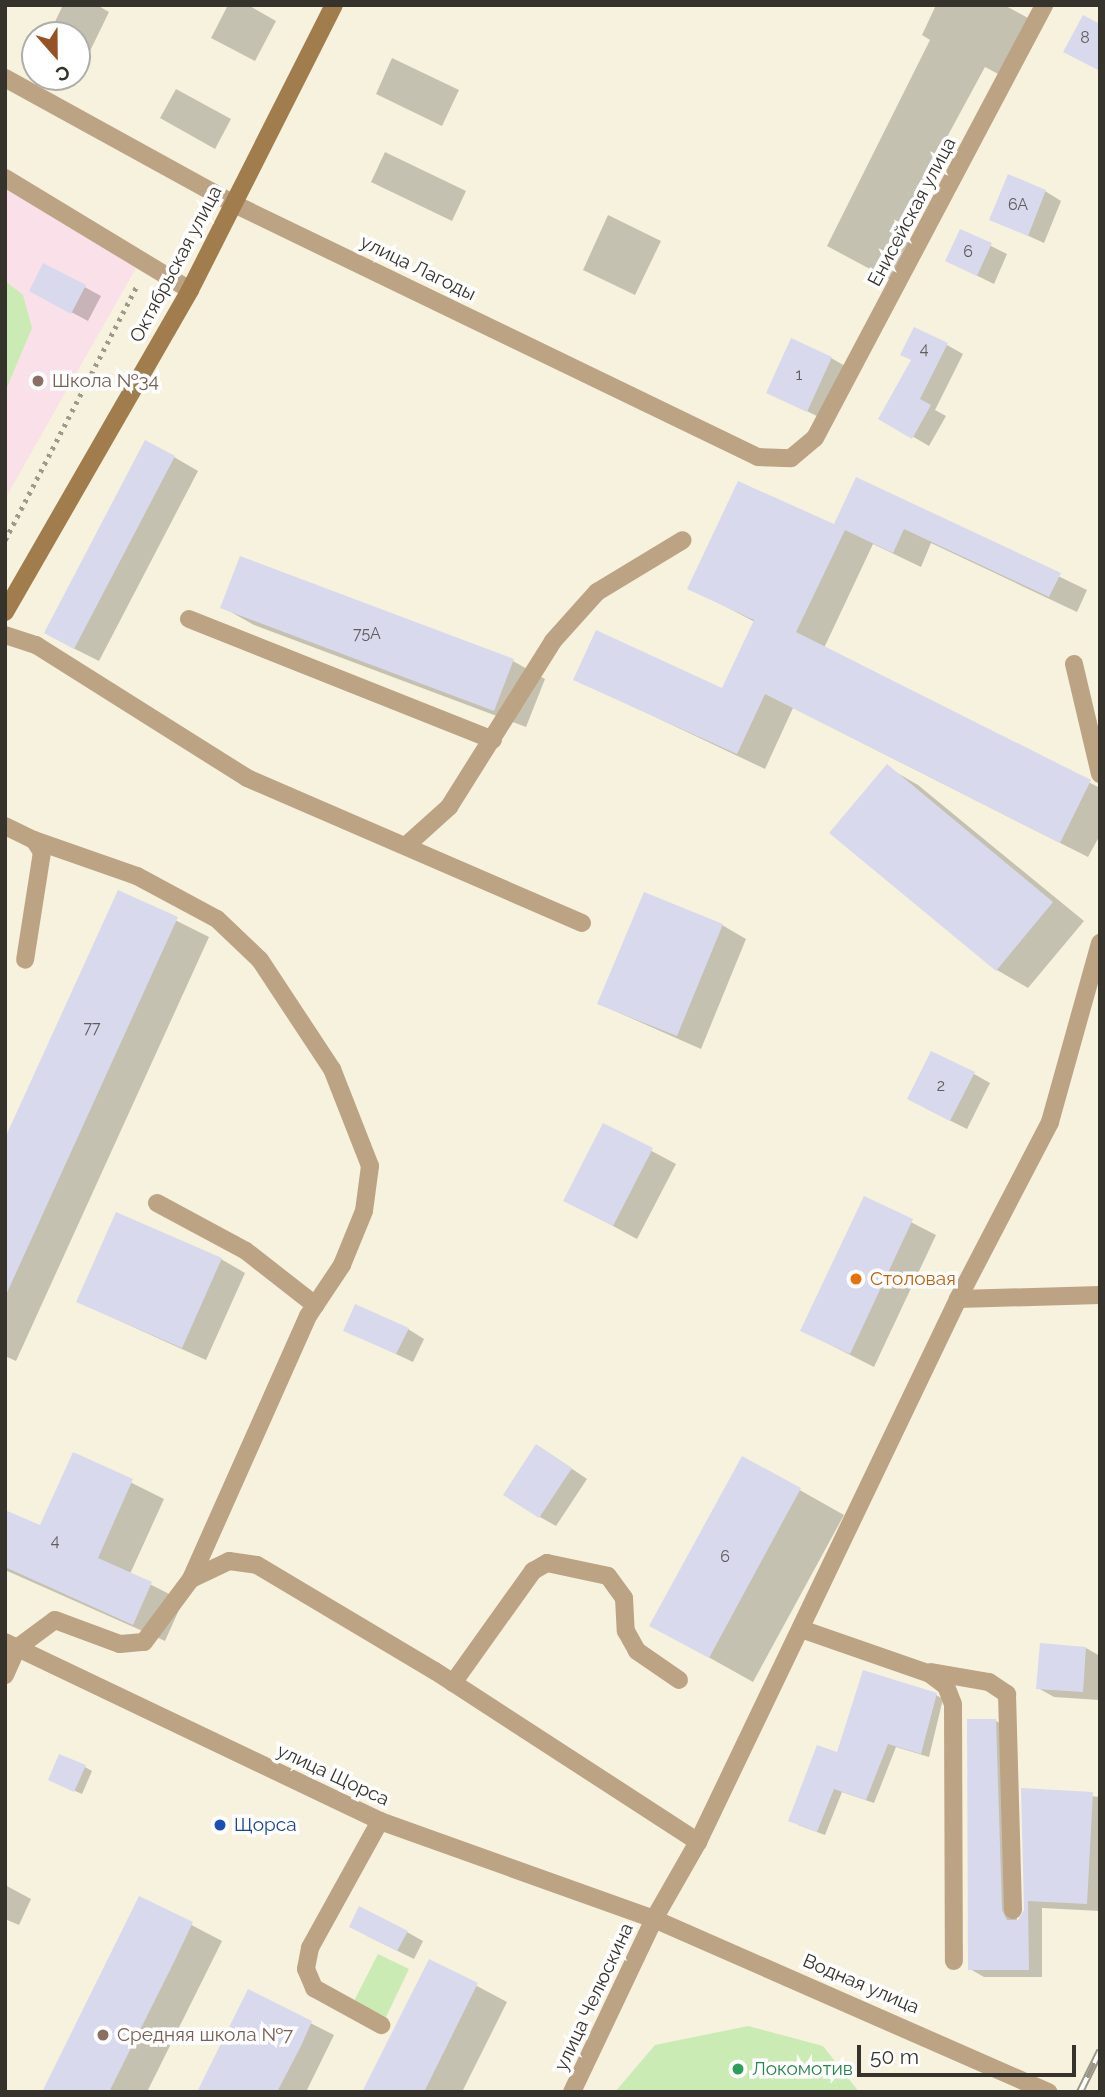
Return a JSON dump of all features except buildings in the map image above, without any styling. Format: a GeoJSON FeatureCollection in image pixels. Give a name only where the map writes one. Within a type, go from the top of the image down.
{"type":"FeatureCollection","features":[{"type":"Feature","properties":{"kind":"main road","name":"Октябрьская улица"},"geometry":{"type":"LineString","coordinates":[[5,612],[190,290],[334,5]]}},
{"type":"Feature","properties":{"kind":"street","name":"Енисейская улица"},"geometry":{"type":"LineString","coordinates":[[815,438],[1044,5]]}},
{"type":"Feature","properties":{"kind":"street","name":"улица Лагоды"},"geometry":{"type":"LineString","coordinates":[[5,78],[232,203],[758,457],[791,457],[815,438]]}},
{"type":"Feature","properties":{"kind":"street"},"geometry":{"type":"LineString","coordinates":[[5,178],[190,290]]}},
{"type":"Feature","properties":{"kind":"street"},"geometry":{"type":"LineString","coordinates":[[409,843],[449,807],[553,641],[597,592],[683,540]]}},
{"type":"Feature","properties":{"kind":"street"},"geometry":{"type":"LineString","coordinates":[[189,619],[493,740]]}},
{"type":"Feature","properties":{"kind":"street"},"geometry":{"type":"LineString","coordinates":[[5,635],[36,645],[247,778],[409,843],[582,923]]}},
{"type":"Feature","properties":{"kind":"street"},"geometry":{"type":"LineString","coordinates":[[1074,664],[1100,774]]}},
{"type":"Feature","properties":{"kind":"street"},"geometry":{"type":"LineString","coordinates":[[5,826],[34,840],[137,876],[218,919],[260,960],[332,1069],[370,1166],[364,1211],[342,1265],[315,1305],[191,1579],[144,1642],[120,1644],[55,1620],[11,1645],[5,1675]]}},
{"type":"Feature","properties":{"kind":"street"},"geometry":{"type":"LineString","coordinates":[[25,960],[43,865],[34,840]]}},
{"type":"Feature","properties":{"kind":"street","name":"улица Челюскина"},"geometry":{"type":"LineString","coordinates":[[572,2092],[654,1919],[698,1842],[958,1299],[1050,1122],[1100,943]]}},
{"type":"Feature","properties":{"kind":"street"},"geometry":{"type":"LineString","coordinates":[[158,1203],[246,1251],[315,1305]]}},
{"type":"Feature","properties":{"kind":"street"},"geometry":{"type":"LineString","coordinates":[[958,1299],[1100,1295]]}},
{"type":"Feature","properties":{"kind":"street"},"geometry":{"type":"LineString","coordinates":[[191,1579],[229,1561],[257,1565],[453,1683],[698,1842]]}},
{"type":"Feature","properties":{"kind":"street"},"geometry":{"type":"LineString","coordinates":[[453,1683],[533,1571],[547,1563],[608,1576],[624,1598],[626,1631],[638,1651],[680,1679]]}},
{"type":"Feature","properties":{"kind":"street"},"geometry":{"type":"LineString","coordinates":[[801,1629],[918,1670],[989,1682],[1007,1694],[1013,1910]]}},
{"type":"Feature","properties":{"kind":"street","name":"улица Щорса"},"geometry":{"type":"LineString","coordinates":[[11,1645],[380,1821],[654,1919]]}},
{"type":"Feature","properties":{"kind":"street"},"geometry":{"type":"LineString","coordinates":[[918,1670],[946,1686],[953,1704],[954,1961]]}},
{"type":"Feature","properties":{"kind":"street"},"geometry":{"type":"LineString","coordinates":[[380,1821],[310,1948],[306,1969],[314,1988],[382,2025]]}},
{"type":"Feature","properties":{"kind":"street","name":"Водная улица"},"geometry":{"type":"LineString","coordinates":[[654,1919],[1049,2092]]}},
{"type":"Feature","properties":{"kind":"path"},"geometry":{"type":"LineString","coordinates":[[5,540],[138,283]]}},
{"type":"Feature","properties":{"kind":"shaded area","name":"Школа №34"},"geometry":{"type":"Polygon","coordinates":[[[5,184],[136,268],[5,499],[5,184]]]}},
{"type":"Feature","properties":{"kind":"green space"},"geometry":{"type":"Polygon","coordinates":[[[5,281],[23,295],[32,328],[5,392],[5,281]]]}},
{"type":"Feature","properties":{"kind":"green space"},"geometry":{"type":"Polygon","coordinates":[[[378,1954],[409,1969],[386,2017],[354,2001],[378,1954]]]}},
{"type":"Feature","properties":{"kind":"green space","name":"Локомотив"},"geometry":{"type":"Polygon","coordinates":[[[748,2026],[823,2046],[859,2092],[615,2092],[655,2045],[748,2026]]]}},
{"type":"Feature","properties":{"kind":"railway"},"geometry":{"type":"LineString","coordinates":[[1080,2092],[1100,2051]]}},
{"type":"Feature","properties":{"kind":"place","name":"Школа №34"},"geometry":{"type":"Point","coordinates":[38,381]}},
{"type":"Feature","properties":{"kind":"place","name":"Столовая"},"geometry":{"type":"Point","coordinates":[856,1279]}},
{"type":"Feature","properties":{"kind":"place","name":"Щорса"},"geometry":{"type":"Point","coordinates":[220,1825]}},
{"type":"Feature","properties":{"kind":"place","name":"Средняя школа №7"},"geometry":{"type":"Point","coordinates":[103,2035]}},
{"type":"Feature","properties":{"kind":"place","name":"Локомотив"},"geometry":{"type":"Point","coordinates":[738,2069]}}]}
